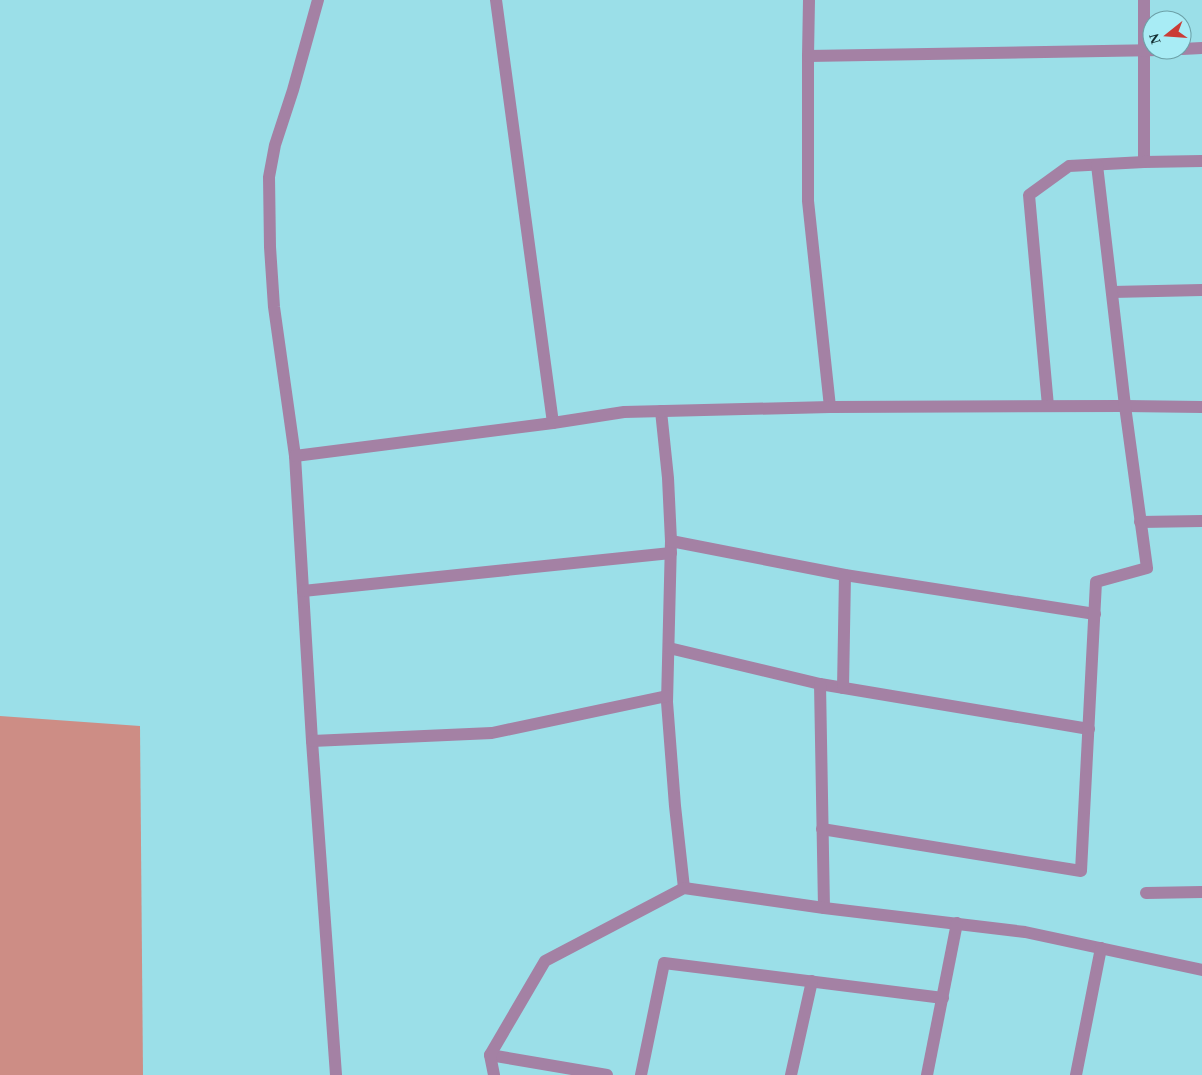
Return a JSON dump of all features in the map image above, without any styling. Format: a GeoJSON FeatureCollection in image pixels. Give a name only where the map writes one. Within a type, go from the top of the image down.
{"type":"FeatureCollection","features":[{"type":"Feature","properties":{"kind":"street"},"geometry":{"type":"LineString","coordinates":[[318,0],[275,145],[268,177],[274,307],[295,456],[312,741],[336,1075]]}},
{"type":"Feature","properties":{"kind":"street"},"geometry":{"type":"LineString","coordinates":[[496,0],[553,423]]}},
{"type":"Feature","properties":{"kind":"street"},"geometry":{"type":"LineString","coordinates":[[809,0],[808,201],[830,408]]}},
{"type":"Feature","properties":{"kind":"street"},"geometry":{"type":"LineString","coordinates":[[808,56],[1142,51]]}},
{"type":"Feature","properties":{"kind":"street"},"geometry":{"type":"LineString","coordinates":[[1144,60],[1144,162]]}},
{"type":"Feature","properties":{"kind":"street"},"geometry":{"type":"LineString","coordinates":[[1048,406],[1029,195],[1069,166],[1202,161]]}},
{"type":"Feature","properties":{"kind":"street"},"geometry":{"type":"LineString","coordinates":[[822,829],[1081,870],[1096,582],[1147,568],[1125,406],[1097,165]]}},
{"type":"Feature","properties":{"kind":"street"},"geometry":{"type":"LineString","coordinates":[[1112,292],[1202,290]]}},
{"type":"Feature","properties":{"kind":"street"},"geometry":{"type":"LineString","coordinates":[[295,456],[624,412],[1048,406],[1202,407]]}},
{"type":"Feature","properties":{"kind":"street"},"geometry":{"type":"LineString","coordinates":[[661,411],[668,478],[671,547],[668,696],[675,806],[684,888]]}},
{"type":"Feature","properties":{"kind":"street"},"geometry":{"type":"LineString","coordinates":[[1140,522],[1202,521]]}},
{"type":"Feature","properties":{"kind":"street"},"geometry":{"type":"LineString","coordinates":[[303,591],[671,547],[1095,614]]}},
{"type":"Feature","properties":{"kind":"street"},"geometry":{"type":"LineString","coordinates":[[842,688],[845,575]]}},
{"type":"Feature","properties":{"kind":"street"},"geometry":{"type":"LineString","coordinates":[[669,648],[820,684],[1089,728]]}},
{"type":"Feature","properties":{"kind":"street"},"geometry":{"type":"LineString","coordinates":[[820,684],[824,908]]}},
{"type":"Feature","properties":{"kind":"street"},"geometry":{"type":"LineString","coordinates":[[312,741],[492,733],[668,696]]}},
{"type":"Feature","properties":{"kind":"street"},"geometry":{"type":"LineString","coordinates":[[494,1075],[490,1056],[545,961],[684,888],[824,908],[1025,932],[1202,970]]}},
{"type":"Feature","properties":{"kind":"street"},"geometry":{"type":"LineString","coordinates":[[1146,893],[1202,892]]}},
{"type":"Feature","properties":{"kind":"street"},"geometry":{"type":"LineString","coordinates":[[927,1075],[957,923]]}},
{"type":"Feature","properties":{"kind":"street"},"geometry":{"type":"LineString","coordinates":[[1076,1075],[1101,948]]}},
{"type":"Feature","properties":{"kind":"street"},"geometry":{"type":"LineString","coordinates":[[641,1075],[664,963],[943,998]]}},
{"type":"Feature","properties":{"kind":"street"},"geometry":{"type":"LineString","coordinates":[[792,1075],[812,982]]}},
{"type":"Feature","properties":{"kind":"street"},"geometry":{"type":"LineString","coordinates":[[490,1056],[607,1075]]}},
{"type":"Feature","properties":{"kind":"shaded area"},"geometry":{"type":"Polygon","coordinates":[[[0,716],[140,726],[143,1075],[0,1075],[0,716]]]}}]}
